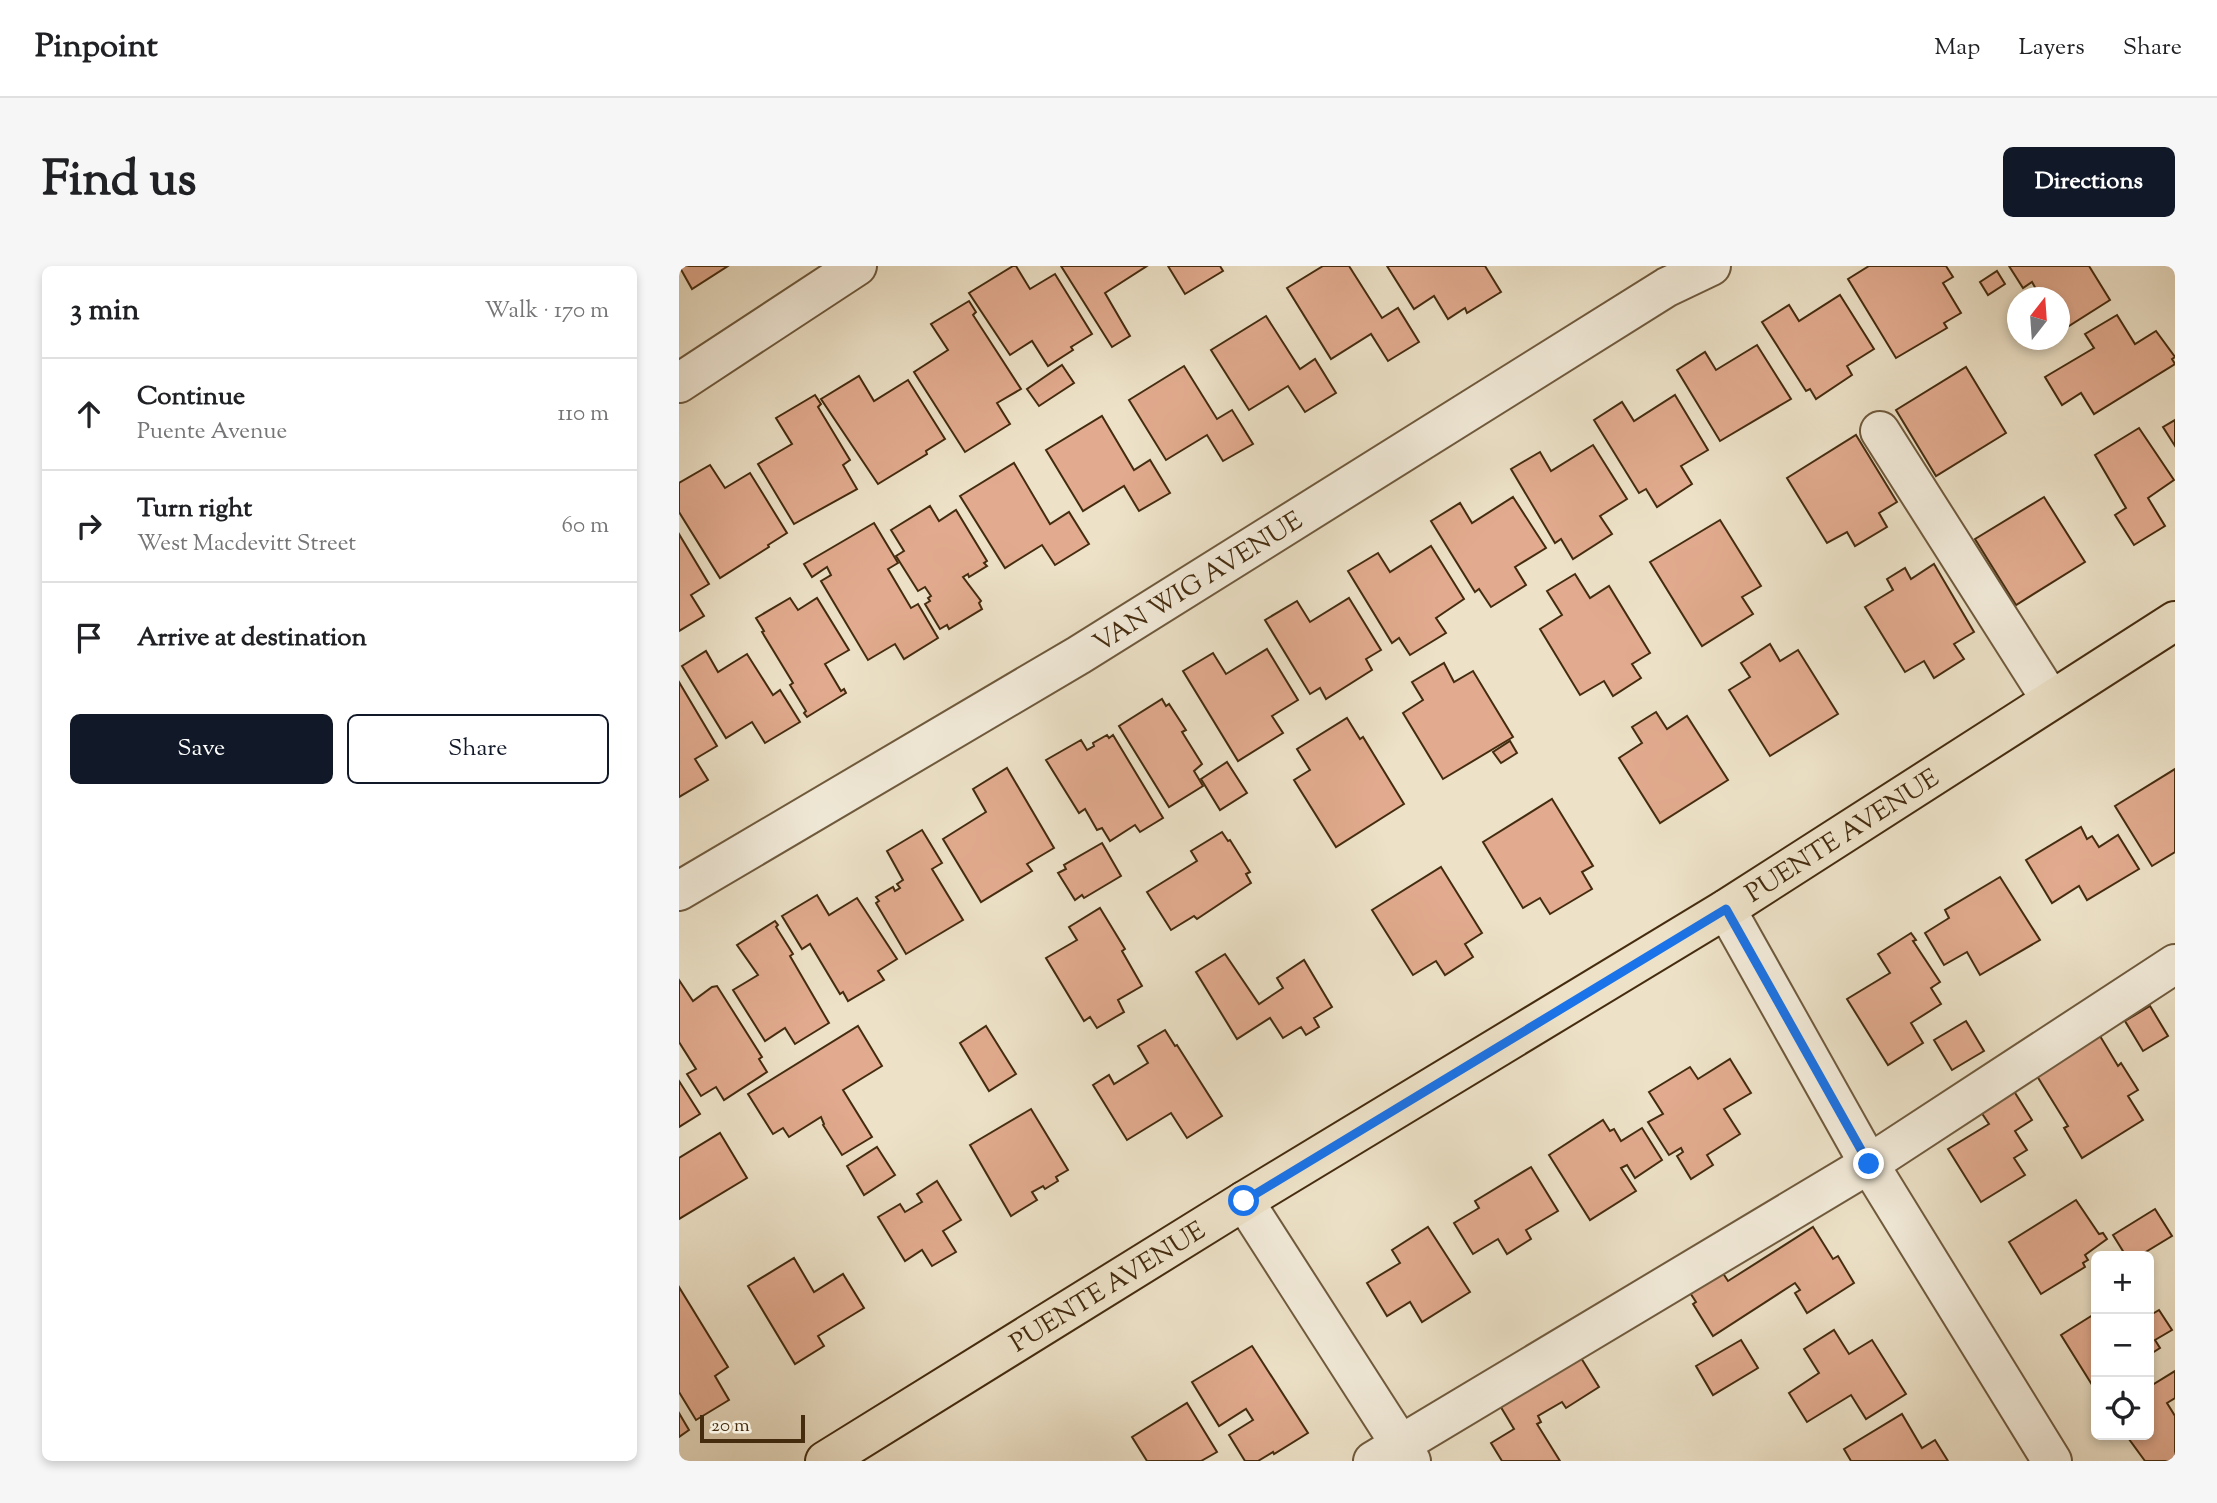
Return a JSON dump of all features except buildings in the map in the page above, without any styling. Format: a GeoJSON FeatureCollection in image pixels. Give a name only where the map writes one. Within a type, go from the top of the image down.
{"type":"FeatureCollection","features":[{"type":"Feature","properties":{"kind":"main road","name":"PUENTE AVENUE"},"geometry":{"type":"LineString","coordinates":[[845,1456],[1244,1201],[1726,909],[2175,621]]}},
{"type":"Feature","properties":{"kind":"street"},"geometry":{"type":"LineString","coordinates":[[679,383],[857,266]]}},
{"type":"Feature","properties":{"kind":"street","name":"VAN WIG AVENUE"},"geometry":{"type":"LineString","coordinates":[[679,891],[1079,655],[1667,287],[1711,266]]}},
{"type":"Feature","properties":{"kind":"street"},"geometry":{"type":"LineString","coordinates":[[1880,431],[2051,701]]}},
{"type":"Feature","properties":{"kind":"street"},"geometry":{"type":"LineString","coordinates":[[1726,909],[1869,1164],[2052,1461]]}},
{"type":"Feature","properties":{"kind":"street"},"geometry":{"type":"LineString","coordinates":[[1244,1201],[1395,1456],[1869,1164],[2175,964]]}},
{"type":"Feature","properties":{"kind":"route"},"geometry":{"type":"LineString","coordinates":[[1244,1201],[1726,909],[1869,1164]]}}]}
